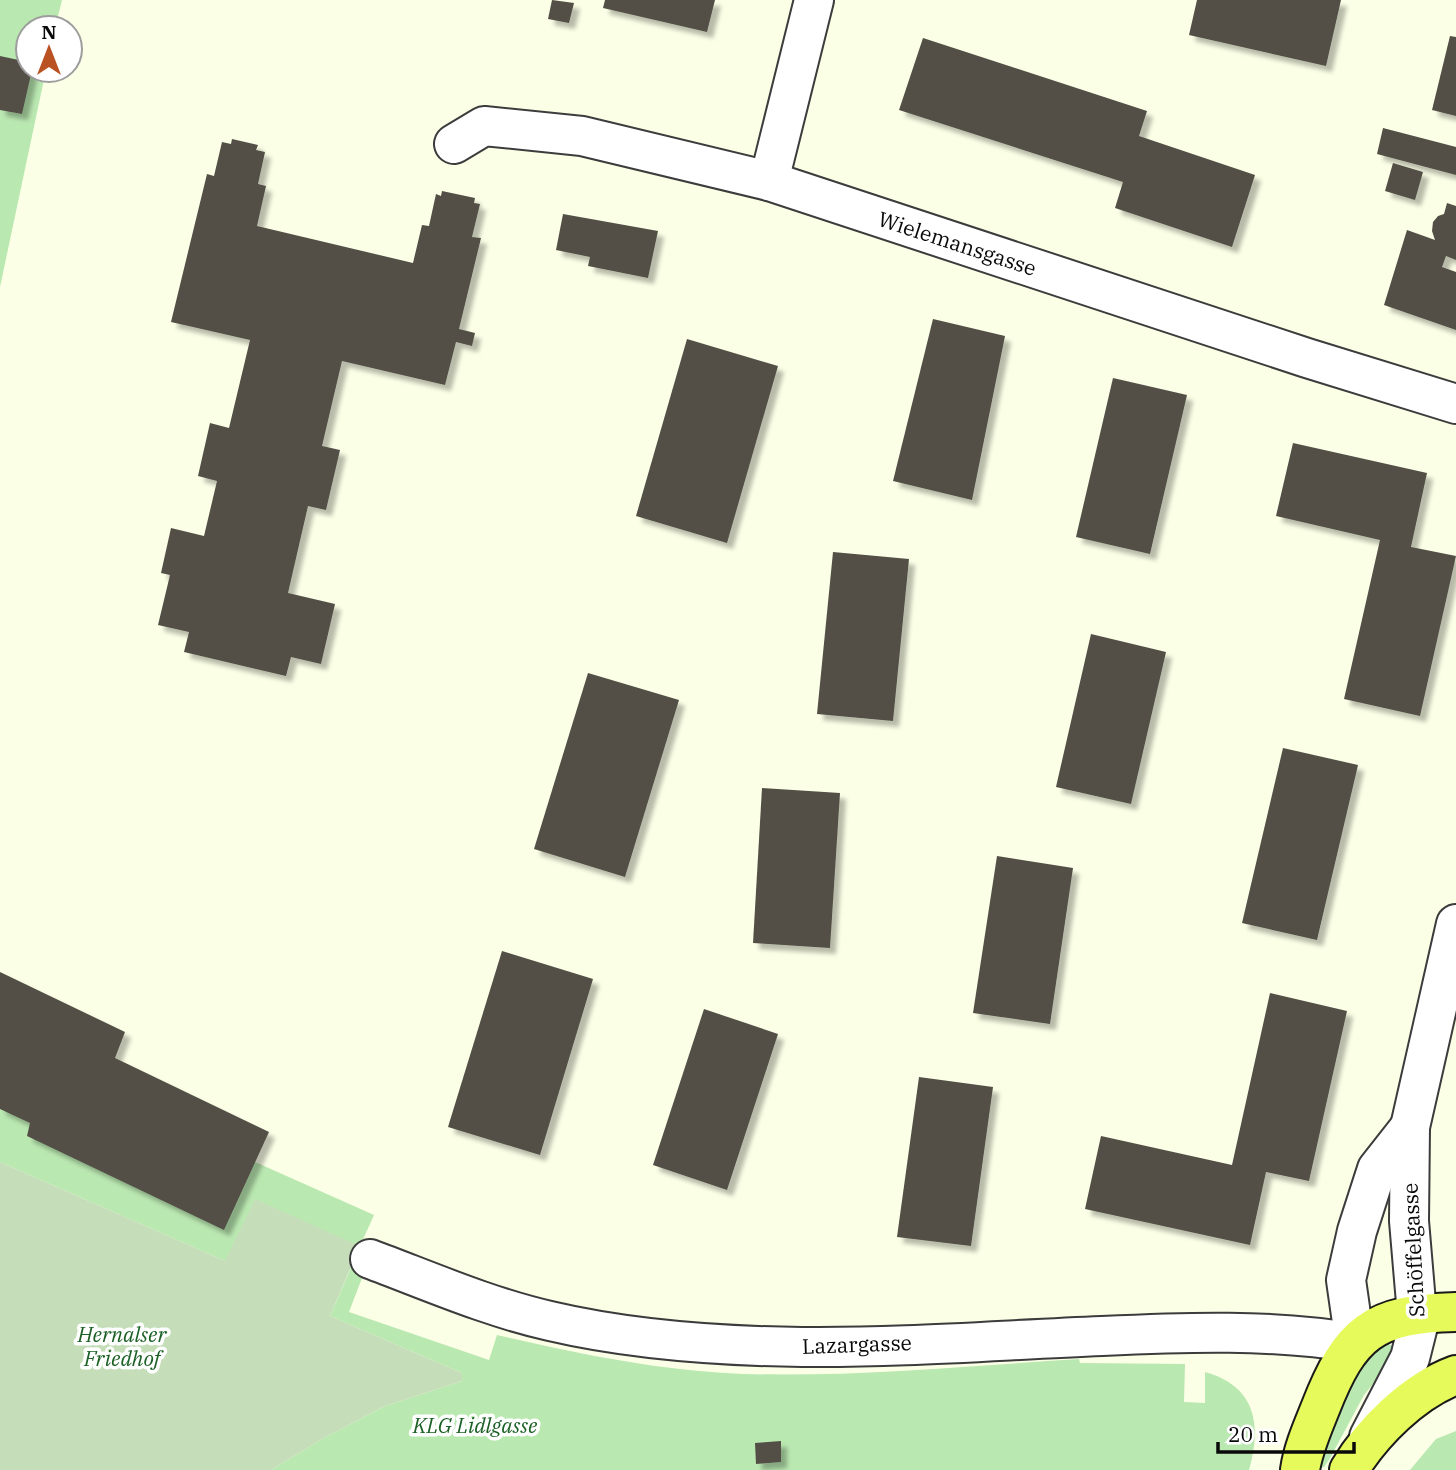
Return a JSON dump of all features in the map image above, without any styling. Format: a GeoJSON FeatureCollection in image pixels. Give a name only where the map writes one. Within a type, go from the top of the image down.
{"type":"FeatureCollection","features":[{"type":"Feature","properties":{"kind":"main road"},"geometry":{"type":"LineString","coordinates":[[1300,1470],[1302,1455],[1325,1396],[1339,1366],[1355,1343],[1377,1326],[1419,1313],[1456,1312]]}},
{"type":"Feature","properties":{"kind":"main road"},"geometry":{"type":"LineString","coordinates":[[1357,1457],[1406,1405],[1456,1375]]}},
{"type":"Feature","properties":{"kind":"street"},"geometry":{"type":"LineString","coordinates":[[769,181],[814,0]]}},
{"type":"Feature","properties":{"kind":"street","name":"Wielemansgasse"},"geometry":{"type":"LineString","coordinates":[[454,144],[484,126],[582,136],[769,181],[1113,295],[1456,404]]}},
{"type":"Feature","properties":{"kind":"street","name":"Schöffelgasse"},"geometry":{"type":"LineString","coordinates":[[1357,1457],[1410,1359],[1418,1326],[1419,1313],[1409,1221],[1410,1127],[1456,924]]}},
{"type":"Feature","properties":{"kind":"street","name":"Schöffelgasse"},"geometry":{"type":"LineString","coordinates":[[1355,1343],[1346,1280],[1357,1231],[1377,1169],[1410,1127]]}},
{"type":"Feature","properties":{"kind":"street","name":"Lazargasse"},"geometry":{"type":"LineString","coordinates":[[370,1259],[502,1308],[551,1321],[692,1343],[803,1347],[1154,1334],[1322,1337],[1355,1343]]}},
{"type":"Feature","properties":{"kind":"green space"},"geometry":{"type":"Polygon","coordinates":[[[0,0],[62,0],[58,14],[14,14],[14,84],[43,84],[0,287],[0,0]]]}},
{"type":"Feature","properties":{"kind":"green space"},"geometry":{"type":"Polygon","coordinates":[[[0,1048],[374,1215],[360,1246],[225,1261],[0,1162],[0,1048]]]}},
{"type":"Feature","properties":{"kind":"green space","name":"Hernalser Friedhof"},"geometry":{"type":"Polygon","coordinates":[[[0,1162],[225,1261],[255,1199],[360,1246],[330,1316],[462,1373],[462,1381],[385,1406],[271,1470],[0,1470],[0,1162]]]}},
{"type":"Feature","properties":{"kind":"green space","name":"KLG Lidlgasse"},"geometry":{"type":"Polygon","coordinates":[[[354,1261],[367,1265],[349,1312],[489,1360],[497,1335],[620,1360],[744,1374],[870,1372],[1079,1359],[1080,1363],[1185,1364],[1184,1402],[1205,1403],[1205,1372],[1222,1378],[1245,1397],[1254,1423],[1253,1453],[1249,1470],[271,1470],[385,1406],[462,1381],[462,1373],[330,1316],[354,1261]]]}},
{"type":"Feature","properties":{"kind":"green space"},"geometry":{"type":"Polygon","coordinates":[[[1388,1344],[1395,1350],[1392,1360],[1364,1395],[1329,1460],[1324,1467],[1319,1468],[1335,1415],[1350,1380],[1373,1353],[1388,1344]]]}},
{"type":"Feature","properties":{"kind":"green space"},"geometry":{"type":"Polygon","coordinates":[[[1456,1431],[1456,1470],[1410,1470],[1436,1439],[1456,1431]]]}},
{"type":"Feature","properties":{"kind":"building"},"geometry":{"type":"Polygon","coordinates":[[[552,0],[574,3],[569,23],[548,19],[552,0]]]}},
{"type":"Feature","properties":{"kind":"building"},"geometry":{"type":"Polygon","coordinates":[[[605,0],[715,0],[707,32],[603,8],[605,0]]]}},
{"type":"Feature","properties":{"kind":"building"},"geometry":{"type":"Polygon","coordinates":[[[1197,0],[1341,0],[1326,66],[1189,35],[1197,0]]]}},
{"type":"Feature","properties":{"kind":"building"},"geometry":{"type":"Polygon","coordinates":[[[1450,36],[1456,37],[1456,116],[1432,110],[1450,36]]]}},
{"type":"Feature","properties":{"kind":"building"},"geometry":{"type":"Polygon","coordinates":[[[923,38],[1147,111],[1139,136],[1255,175],[1232,247],[1115,208],[1123,182],[899,110],[923,38]]]}},
{"type":"Feature","properties":{"kind":"building"},"geometry":{"type":"Polygon","coordinates":[[[0,56],[14,59],[14,84],[29,84],[22,114],[0,110],[0,56]]]}},
{"type":"Feature","properties":{"kind":"building"},"geometry":{"type":"Polygon","coordinates":[[[1383,128],[1456,147],[1456,175],[1377,154],[1383,128]]]}},
{"type":"Feature","properties":{"kind":"building"},"geometry":{"type":"Polygon","coordinates":[[[232,139],[258,145],[256,150],[265,152],[258,184],[266,186],[257,226],[413,263],[422,225],[429,226],[436,194],[441,196],[442,191],[475,198],[474,203],[480,204],[472,237],[481,238],[459,329],[475,333],[472,346],[456,342],[445,385],[342,361],[322,446],[340,450],[326,510],[308,506],[288,593],[335,604],[321,664],[291,657],[286,676],[184,652],[189,632],[158,625],[170,575],[161,573],[171,528],[204,536],[217,481],[198,476],[210,423],[229,428],[250,340],[171,322],[207,174],[214,176],[222,142],[231,144],[232,139]]]}},
{"type":"Feature","properties":{"kind":"building"},"geometry":{"type":"Polygon","coordinates":[[[1393,163],[1423,172],[1415,200],[1385,191],[1393,163]]]}},
{"type":"Feature","properties":{"kind":"building"},"geometry":{"type":"Polygon","coordinates":[[[1447,203],[1456,206],[1456,260],[1446,256],[1442,267],[1456,272],[1456,330],[1384,305],[1407,230],[1435,240],[1433,222],[1444,214],[1447,203]]]}},
{"type":"Feature","properties":{"kind":"building"},"geometry":{"type":"Polygon","coordinates":[[[563,214],[658,231],[648,278],[588,266],[590,257],[556,250],[563,214]]]}},
{"type":"Feature","properties":{"kind":"building"},"geometry":{"type":"Polygon","coordinates":[[[933,319],[1005,336],[972,500],[893,481],[933,319]]]}},
{"type":"Feature","properties":{"kind":"building"},"geometry":{"type":"Polygon","coordinates":[[[687,339],[778,366],[727,543],[636,516],[687,339]]]}},
{"type":"Feature","properties":{"kind":"building"},"geometry":{"type":"Polygon","coordinates":[[[1113,378],[1187,395],[1150,554],[1076,537],[1113,378]]]}},
{"type":"Feature","properties":{"kind":"building"},"geometry":{"type":"Polygon","coordinates":[[[1293,443],[1427,473],[1411,547],[1456,556],[1420,716],[1344,699],[1380,540],[1276,516],[1293,443]]]}},
{"type":"Feature","properties":{"kind":"building"},"geometry":{"type":"Polygon","coordinates":[[[833,552],[909,559],[893,721],[817,714],[833,552]]]}},
{"type":"Feature","properties":{"kind":"building"},"geometry":{"type":"Polygon","coordinates":[[[1091,634],[1166,652],[1131,804],[1056,787],[1091,634]]]}},
{"type":"Feature","properties":{"kind":"building"},"geometry":{"type":"Polygon","coordinates":[[[588,673],[679,700],[625,877],[534,849],[588,673]]]}},
{"type":"Feature","properties":{"kind":"building"},"geometry":{"type":"Polygon","coordinates":[[[1283,748],[1358,765],[1317,940],[1242,923],[1283,748]]]}},
{"type":"Feature","properties":{"kind":"building"},"geometry":{"type":"Polygon","coordinates":[[[762,788],[840,793],[830,948],[753,943],[762,788]]]}},
{"type":"Feature","properties":{"kind":"building"},"geometry":{"type":"Polygon","coordinates":[[[997,856],[1073,868],[1050,1024],[973,1013],[997,856]]]}},
{"type":"Feature","properties":{"kind":"building"},"geometry":{"type":"Polygon","coordinates":[[[502,951],[593,979],[540,1155],[448,1127],[502,951]]]}},
{"type":"Feature","properties":{"kind":"building"},"geometry":{"type":"Polygon","coordinates":[[[0,972],[125,1032],[115,1058],[269,1132],[224,1230],[27,1136],[30,1123],[0,1109],[0,972]]]}},
{"type":"Feature","properties":{"kind":"building"},"geometry":{"type":"Polygon","coordinates":[[[1270,993],[1347,1011],[1309,1181],[1266,1172],[1250,1245],[1085,1209],[1101,1136],[1232,1165],[1270,993]]]}},
{"type":"Feature","properties":{"kind":"building"},"geometry":{"type":"Polygon","coordinates":[[[704,1009],[778,1034],[727,1190],[653,1165],[704,1009]]]}},
{"type":"Feature","properties":{"kind":"building"},"geometry":{"type":"Polygon","coordinates":[[[919,1077],[993,1087],[971,1246],[897,1237],[919,1077]]]}},
{"type":"Feature","properties":{"kind":"building"},"geometry":{"type":"Polygon","coordinates":[[[781,1441],[781,1462],[756,1464],[755,1443],[781,1441]]]}}]}
